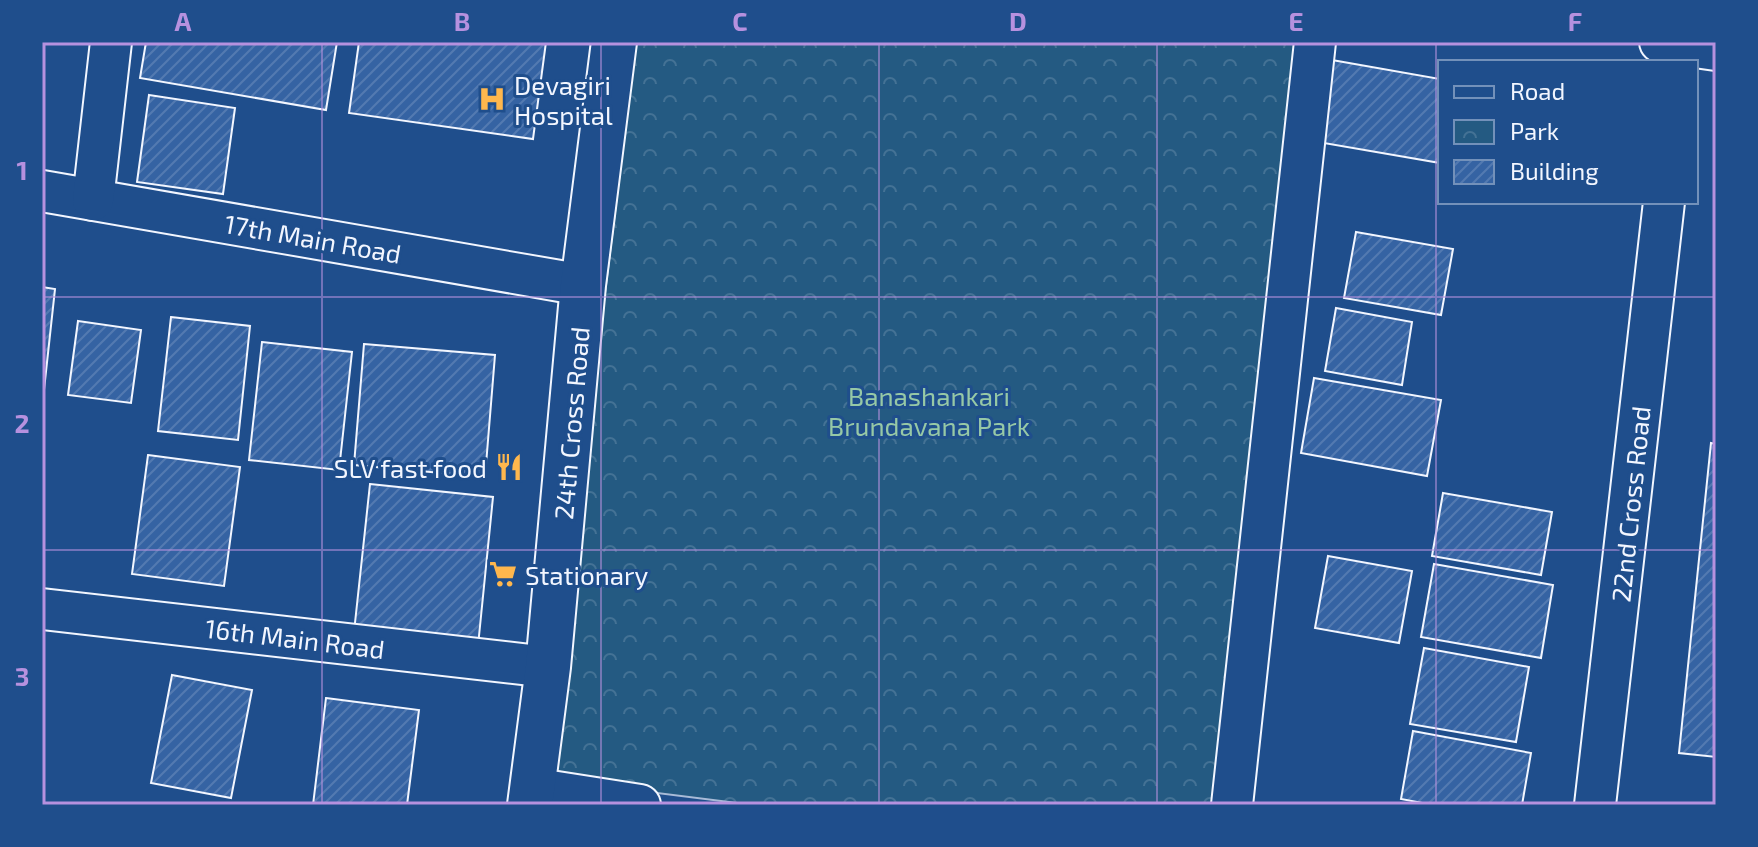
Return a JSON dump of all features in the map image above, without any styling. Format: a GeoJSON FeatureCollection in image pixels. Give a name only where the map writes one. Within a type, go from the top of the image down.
{"type":"FeatureCollection","features":[{"type":"Feature","properties":{"kind":"street"},"geometry":{"type":"LineString","coordinates":[[93,200],[111,42]]}},
{"type":"Feature","properties":{"kind":"street","name":"24th Cross Road"},"geometry":{"type":"LineString","coordinates":[[530,796],[548,667],[583,285],[614,42]]}},
{"type":"Feature","properties":{"kind":"street"},"geometry":{"type":"LineString","coordinates":[[1232,805],[1315,42]]}},
{"type":"Feature","properties":{"kind":"street","name":"17th Main Road"},"geometry":{"type":"LineString","coordinates":[[42,191],[583,285]]}},
{"type":"Feature","properties":{"kind":"street","name":"22nd Cross Road"},"geometry":{"type":"LineString","coordinates":[[1595,805],[1664,204]]}},
{"type":"Feature","properties":{"kind":"street","name":"16th Main Road"},"geometry":{"type":"LineString","coordinates":[[42,609],[548,667]]}},
{"type":"Feature","properties":{"kind":"street"},"geometry":{"type":"LineString","coordinates":[[530,796],[640,805]]}},
{"type":"Feature","properties":{"kind":"green space","name":"Banashankari Brundavana Park"},"geometry":{"type":"Polygon","coordinates":[[[636,42],[1312,42],[1218,805],[753,805],[545,779],[636,42]]]}},
{"type":"Feature","properties":{"kind":"building"},"geometry":{"type":"Polygon","coordinates":[[[146,42],[337,42],[326,110],[140,78],[146,42]]]}},
{"type":"Feature","properties":{"kind":"building"},"geometry":{"type":"Polygon","coordinates":[[[359,42],[546,42],[533,139],[349,113],[359,42]]]}},
{"type":"Feature","properties":{"kind":"building"},"geometry":{"type":"Polygon","coordinates":[[[1332,60],[1438,79],[1438,163],[1318,142],[1332,60]]]}},
{"type":"Feature","properties":{"kind":"building"},"geometry":{"type":"Polygon","coordinates":[[[149,95],[235,108],[223,194],[137,182],[149,95]]]}},
{"type":"Feature","properties":{"kind":"building"},"geometry":{"type":"Polygon","coordinates":[[[1356,232],[1453,249],[1441,315],[1344,298],[1356,232]]]}},
{"type":"Feature","properties":{"kind":"building"},"geometry":{"type":"Polygon","coordinates":[[[42,287],[55,289],[43,399],[42,398],[42,287]]]}},
{"type":"Feature","properties":{"kind":"building"},"geometry":{"type":"Polygon","coordinates":[[[1336,308],[1412,322],[1402,385],[1325,371],[1336,308]]]}},
{"type":"Feature","properties":{"kind":"building"},"geometry":{"type":"Polygon","coordinates":[[[171,317],[250,326],[238,440],[158,431],[171,317]]]}},
{"type":"Feature","properties":{"kind":"building"},"geometry":{"type":"Polygon","coordinates":[[[78,321],[141,330],[131,403],[68,395],[78,321]]]}},
{"type":"Feature","properties":{"kind":"building"},"geometry":{"type":"Polygon","coordinates":[[[262,342],[352,352],[339,470],[249,460],[262,342]]]}},
{"type":"Feature","properties":{"kind":"building"},"geometry":{"type":"Polygon","coordinates":[[[364,344],[495,355],[485,477],[354,465],[364,344]]]}},
{"type":"Feature","properties":{"kind":"building"},"geometry":{"type":"Polygon","coordinates":[[[1314,378],[1441,400],[1427,476],[1301,453],[1314,378]]]}},
{"type":"Feature","properties":{"kind":"building"},"geometry":{"type":"Polygon","coordinates":[[[1711,443],[1716,444],[1716,757],[1679,753],[1711,443]]]}},
{"type":"Feature","properties":{"kind":"building"},"geometry":{"type":"Polygon","coordinates":[[[148,455],[240,467],[224,586],[132,574],[148,455]]]}},
{"type":"Feature","properties":{"kind":"building"},"geometry":{"type":"Polygon","coordinates":[[[370,484],[493,497],[478,646],[354,632],[370,484]]]}},
{"type":"Feature","properties":{"kind":"building"},"geometry":{"type":"Polygon","coordinates":[[[1443,493],[1552,512],[1541,575],[1432,556],[1443,493]]]}},
{"type":"Feature","properties":{"kind":"building"},"geometry":{"type":"Polygon","coordinates":[[[1328,556],[1412,571],[1399,643],[1315,628],[1328,556]]]}},
{"type":"Feature","properties":{"kind":"building"},"geometry":{"type":"Polygon","coordinates":[[[1434,564],[1553,585],[1541,658],[1421,637],[1434,564]]]}},
{"type":"Feature","properties":{"kind":"building"},"geometry":{"type":"Polygon","coordinates":[[[1424,648],[1529,667],[1516,742],[1410,724],[1424,648]]]}},
{"type":"Feature","properties":{"kind":"building"},"geometry":{"type":"Polygon","coordinates":[[[172,675],[252,690],[231,798],[151,783],[172,675]]]}},
{"type":"Feature","properties":{"kind":"building"},"geometry":{"type":"Polygon","coordinates":[[[326,698],[419,710],[407,805],[313,805],[326,698]]]}},
{"type":"Feature","properties":{"kind":"building"},"geometry":{"type":"Polygon","coordinates":[[[1413,731],[1531,753],[1522,805],[1433,805],[1401,799],[1413,731]]]}},
{"type":"Feature","properties":{"kind":"place","name":"Devagiri Hospital"},"geometry":{"type":"Point","coordinates":[492,99]}},
{"type":"Feature","properties":{"kind":"place","name":"SLV fast food"},"geometry":{"type":"Point","coordinates":[509,467]}},
{"type":"Feature","properties":{"kind":"place","name":"Stationary"},"geometry":{"type":"Point","coordinates":[503,574]}}]}
